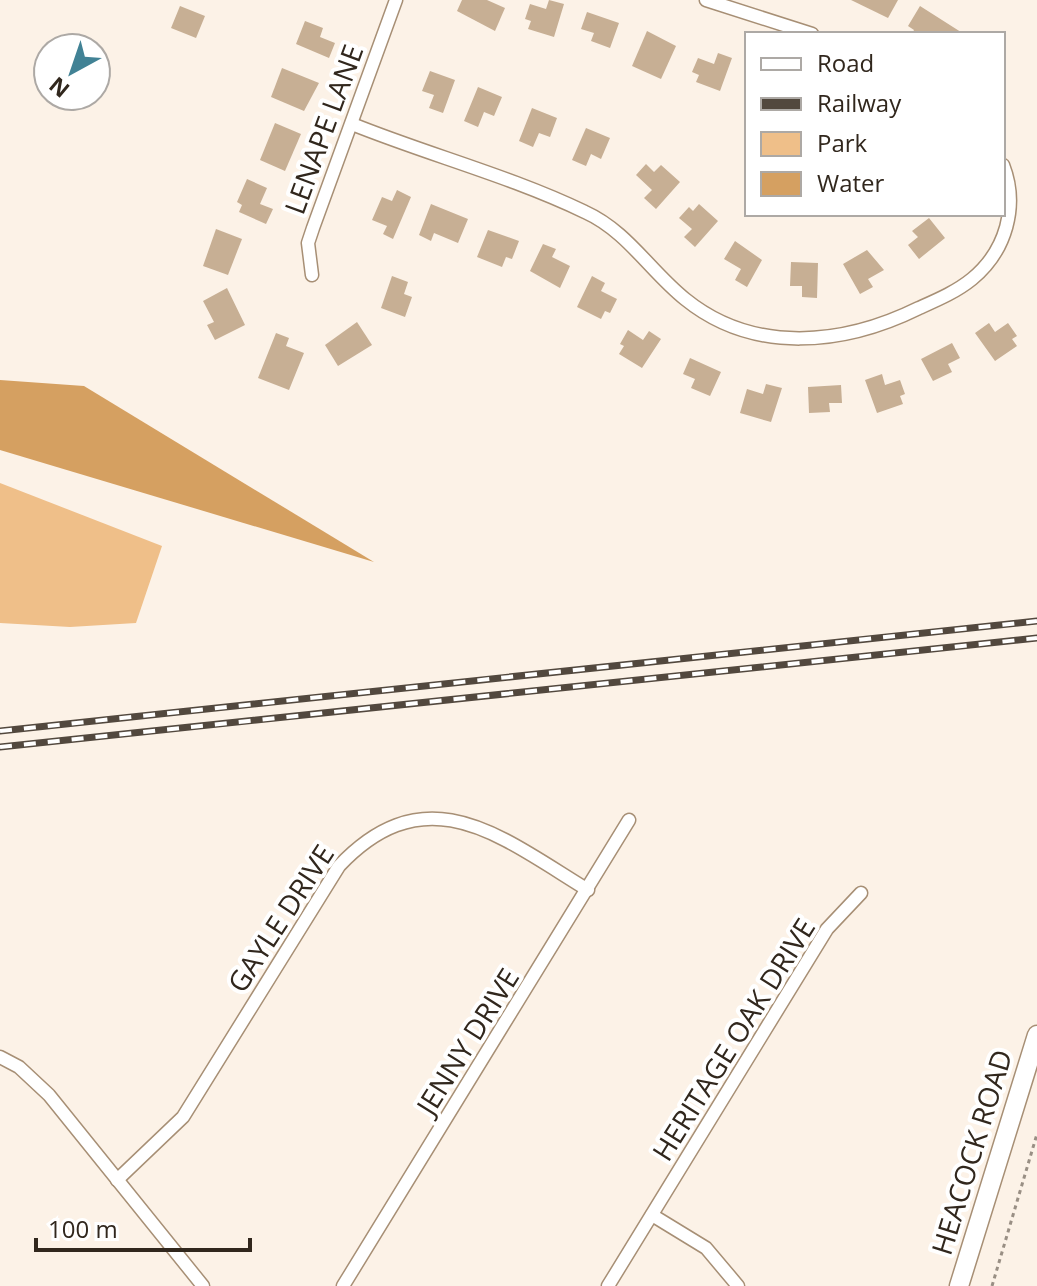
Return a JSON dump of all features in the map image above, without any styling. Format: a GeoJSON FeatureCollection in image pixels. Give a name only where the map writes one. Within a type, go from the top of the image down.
{"type":"FeatureCollection","features":[{"type":"Feature","properties":{"kind":"main road","name":"HEACOCK ROAD"},"geometry":{"type":"LineString","coordinates":[[959,1286],[1037,1035]]}},
{"type":"Feature","properties":{"kind":"street","name":"LENAPE LANE"},"geometry":{"type":"LineString","coordinates":[[312,275],[308,243],[396,0]]}},
{"type":"Feature","properties":{"kind":"street"},"geometry":{"type":"LineString","coordinates":[[706,0],[742,6],[807,32]]}},
{"type":"Feature","properties":{"kind":"street"},"geometry":{"type":"LineString","coordinates":[[352,124],[586,212],[630,243],[668,284],[704,313],[746,331],[795,339],[865,332],[960,288],[974,277],[998,248],[1007,226],[1010,192],[1005,173]]}},
{"type":"Feature","properties":{"kind":"street","name":"GAYLE DRIVE"},"geometry":{"type":"LineString","coordinates":[[117,1180],[183,1117],[331,878],[372,836],[422,818],[470,822],[488,829],[588,890]]}},
{"type":"Feature","properties":{"kind":"street","name":"JENNY DRIVE"},"geometry":{"type":"LineString","coordinates":[[343,1286],[629,820]]}},
{"type":"Feature","properties":{"kind":"street","name":"HERITAGE OAK DRIVE"},"geometry":{"type":"LineString","coordinates":[[608,1286],[827,929],[861,893]]}},
{"type":"Feature","properties":{"kind":"street"},"geometry":{"type":"LineString","coordinates":[[0,1057],[19,1067],[49,1095],[203,1286]]}},
{"type":"Feature","properties":{"kind":"street"},"geometry":{"type":"LineString","coordinates":[[652,1215],[706,1248],[738,1286]]}},
{"type":"Feature","properties":{"kind":"path"},"geometry":{"type":"LineString","coordinates":[[992,1286],[1037,1134]]}},
{"type":"Feature","properties":{"kind":"green space"},"geometry":{"type":"Polygon","coordinates":[[[0,483],[162,546],[136,623],[70,627],[0,623],[0,483]]]}},
{"type":"Feature","properties":{"kind":"water"},"geometry":{"type":"Polygon","coordinates":[[[0,380],[84,386],[374,562],[0,450],[0,380]]]}},
{"type":"Feature","properties":{"kind":"building"},"geometry":{"type":"Polygon","coordinates":[[[462,0],[487,0],[505,8],[495,31],[457,11],[462,0]]]}},
{"type":"Feature","properties":{"kind":"building"},"geometry":{"type":"Polygon","coordinates":[[[549,0],[564,4],[554,37],[528,29],[531,21],[525,19],[530,4],[546,9],[549,0]]]}},
{"type":"Feature","properties":{"kind":"building"},"geometry":{"type":"Polygon","coordinates":[[[851,0],[898,0],[888,18],[851,0]]]}},
{"type":"Feature","properties":{"kind":"building"},"geometry":{"type":"Polygon","coordinates":[[[180,6],[205,16],[196,38],[171,28],[180,6]]]}},
{"type":"Feature","properties":{"kind":"building"},"geometry":{"type":"Polygon","coordinates":[[[920,6],[961,32],[913,32],[908,26],[920,6]]]}},
{"type":"Feature","properties":{"kind":"building"},"geometry":{"type":"Polygon","coordinates":[[[587,12],[619,23],[610,48],[591,41],[594,33],[581,29],[587,12]]]}},
{"type":"Feature","properties":{"kind":"building"},"geometry":{"type":"Polygon","coordinates":[[[305,21],[323,28],[320,37],[335,43],[329,58],[296,44],[305,21]]]}},
{"type":"Feature","properties":{"kind":"building"},"geometry":{"type":"Polygon","coordinates":[[[647,31],[676,46],[661,79],[632,66],[647,31]]]}},
{"type":"Feature","properties":{"kind":"building"},"geometry":{"type":"Polygon","coordinates":[[[718,53],[732,58],[720,91],[696,82],[699,75],[692,72],[698,58],[714,64],[718,53]]]}},
{"type":"Feature","properties":{"kind":"building"},"geometry":{"type":"Polygon","coordinates":[[[282,68],[319,83],[304,111],[271,97],[282,68]]]}},
{"type":"Feature","properties":{"kind":"building"},"geometry":{"type":"Polygon","coordinates":[[[430,71],[455,80],[443,113],[429,108],[434,95],[422,91],[430,71]]]}},
{"type":"Feature","properties":{"kind":"building"},"geometry":{"type":"Polygon","coordinates":[[[478,87],[502,97],[494,116],[484,112],[478,127],[464,121],[478,87]]]}},
{"type":"Feature","properties":{"kind":"building"},"geometry":{"type":"Polygon","coordinates":[[[532,108],[557,118],[550,137],[539,133],[533,147],[519,141],[532,108]]]}},
{"type":"Feature","properties":{"kind":"building"},"geometry":{"type":"Polygon","coordinates":[[[275,123],[301,134],[285,171],[260,160],[275,123]]]}},
{"type":"Feature","properties":{"kind":"building"},"geometry":{"type":"Polygon","coordinates":[[[586,128],[610,138],[601,159],[591,154],[586,166],[572,160],[586,128]]]}},
{"type":"Feature","properties":{"kind":"building"},"geometry":{"type":"Polygon","coordinates":[[[646,164],[654,172],[661,165],[680,182],[656,209],[644,198],[652,190],[636,175],[646,164]]]}},
{"type":"Feature","properties":{"kind":"building"},"geometry":{"type":"Polygon","coordinates":[[[247,179],[267,188],[260,204],[273,209],[266,224],[239,212],[242,205],[237,202],[247,179]]]}},
{"type":"Feature","properties":{"kind":"building"},"geometry":{"type":"Polygon","coordinates":[[[397,190],[411,197],[393,239],[383,234],[387,226],[372,220],[382,197],[392,201],[397,190]]]}},
{"type":"Feature","properties":{"kind":"building"},"geometry":{"type":"Polygon","coordinates":[[[431,204],[468,219],[458,243],[434,233],[431,241],[419,235],[431,204]]]}},
{"type":"Feature","properties":{"kind":"building"},"geometry":{"type":"Polygon","coordinates":[[[699,204],[718,221],[695,247],[684,237],[692,229],[679,218],[689,207],[693,211],[699,204]]]}},
{"type":"Feature","properties":{"kind":"building"},"geometry":{"type":"Polygon","coordinates":[[[929,218],[945,238],[919,259],[908,245],[918,237],[912,231],[929,218]]]}},
{"type":"Feature","properties":{"kind":"building"},"geometry":{"type":"Polygon","coordinates":[[[216,229],[242,239],[228,275],[203,266],[216,229]]]}},
{"type":"Feature","properties":{"kind":"building"},"geometry":{"type":"Polygon","coordinates":[[[488,230],[519,241],[512,259],[506,257],[502,267],[477,257],[488,230]]]}},
{"type":"Feature","properties":{"kind":"building"},"geometry":{"type":"Polygon","coordinates":[[[735,241],[762,260],[747,287],[735,280],[741,269],[724,259],[735,241]]]}},
{"type":"Feature","properties":{"kind":"building"},"geometry":{"type":"Polygon","coordinates":[[[543,244],[556,249],[552,257],[570,266],[560,288],[530,271],[543,244]]]}},
{"type":"Feature","properties":{"kind":"building"},"geometry":{"type":"Polygon","coordinates":[[[867,250],[884,270],[868,279],[873,287],[860,294],[843,264],[867,250]]]}},
{"type":"Feature","properties":{"kind":"building"},"geometry":{"type":"Polygon","coordinates":[[[791,262],[818,263],[817,298],[802,297],[802,286],[790,286],[791,262]]]}},
{"type":"Feature","properties":{"kind":"building"},"geometry":{"type":"Polygon","coordinates":[[[392,276],[408,282],[404,294],[412,297],[405,317],[381,308],[392,276]]]}},
{"type":"Feature","properties":{"kind":"building"},"geometry":{"type":"Polygon","coordinates":[[[592,276],[605,283],[601,291],[617,299],[610,313],[605,311],[601,319],[577,307],[592,276]]]}},
{"type":"Feature","properties":{"kind":"building"},"geometry":{"type":"Polygon","coordinates":[[[227,288],[245,325],[215,340],[207,325],[214,322],[203,301],[227,288]]]}},
{"type":"Feature","properties":{"kind":"building"},"geometry":{"type":"Polygon","coordinates":[[[357,322],[372,345],[338,366],[325,345],[357,322]]]}},
{"type":"Feature","properties":{"kind":"building"},"geometry":{"type":"Polygon","coordinates":[[[989,323],[995,332],[1008,323],[1017,336],[1012,339],[1017,346],[995,361],[975,333],[989,323]]]}},
{"type":"Feature","properties":{"kind":"building"},"geometry":{"type":"Polygon","coordinates":[[[628,330],[643,340],[649,331],[661,339],[642,368],[619,354],[624,346],[620,344],[628,330]]]}},
{"type":"Feature","properties":{"kind":"building"},"geometry":{"type":"Polygon","coordinates":[[[276,333],[289,338],[286,346],[304,353],[289,390],[258,378],[276,333]]]}},
{"type":"Feature","properties":{"kind":"building"},"geometry":{"type":"Polygon","coordinates":[[[952,343],[960,358],[948,364],[952,372],[933,381],[921,359],[952,343]]]}},
{"type":"Feature","properties":{"kind":"building"},"geometry":{"type":"Polygon","coordinates":[[[690,358],[721,372],[710,396],[691,388],[695,379],[683,374],[690,358]]]}},
{"type":"Feature","properties":{"kind":"building"},"geometry":{"type":"Polygon","coordinates":[[[882,374],[885,385],[900,380],[905,394],[900,396],[903,404],[877,413],[865,380],[882,374]]]}},
{"type":"Feature","properties":{"kind":"building"},"geometry":{"type":"Polygon","coordinates":[[[766,384],[782,388],[771,422],[740,413],[747,389],[763,394],[766,384]]]}},
{"type":"Feature","properties":{"kind":"building"},"geometry":{"type":"Polygon","coordinates":[[[841,385],[842,403],[829,403],[830,412],[809,413],[808,387],[841,385]]]}},
{"type":"Feature","properties":{"kind":"railway"},"geometry":{"type":"LineString","coordinates":[[0,731],[1037,621]]}},
{"type":"Feature","properties":{"kind":"railway"},"geometry":{"type":"LineString","coordinates":[[0,747],[1037,638]]}}]}
